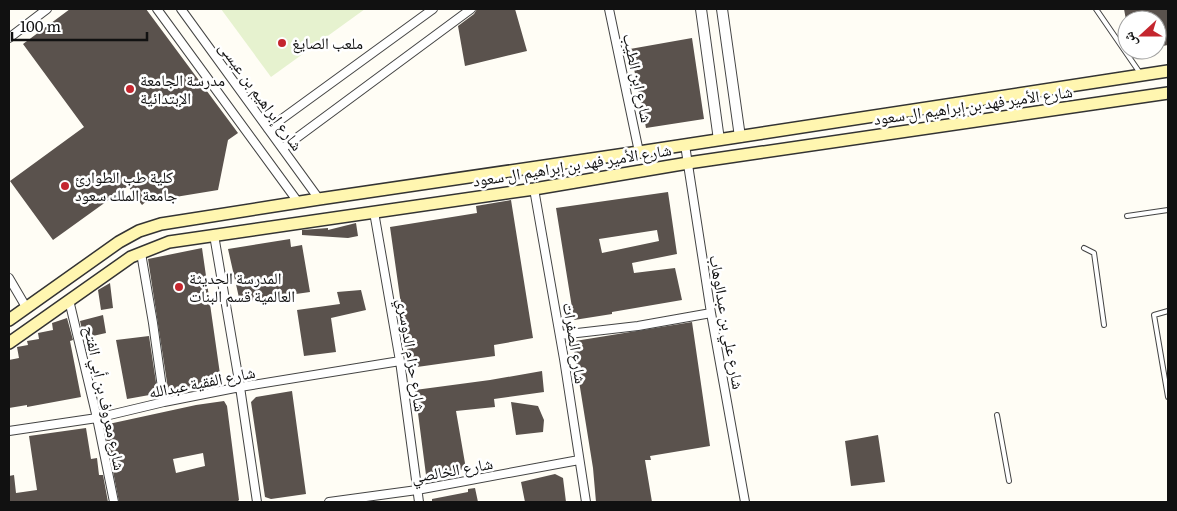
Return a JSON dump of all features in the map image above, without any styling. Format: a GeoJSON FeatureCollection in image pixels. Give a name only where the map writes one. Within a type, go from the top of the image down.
{"type":"FeatureCollection","features":[{"type":"Feature","properties":{"kind":"main road","name":"شارع الأمير فهد بن إبراهيم ال سعود"},"geometry":{"type":"LineString","coordinates":[[9,320],[110,248],[139,231],[172,222],[319,198],[740,137],[1168,71]]}},
{"type":"Feature","properties":{"kind":"main road","name":"شارع الأمير فهد بن إبراهيم ال سعود"},"geometry":{"type":"LineString","coordinates":[[9,343],[131,257],[169,242],[534,189],[688,162],[1168,93]]}},
{"type":"Feature","properties":{"kind":"street"},"geometry":{"type":"LineString","coordinates":[[9,38],[47,9]]}},
{"type":"Feature","properties":{"kind":"street"},"geometry":{"type":"LineString","coordinates":[[157,9],[298,202]]}},
{"type":"Feature","properties":{"kind":"street","name":"شارع إبراهيم بن عيسى"},"geometry":{"type":"LineString","coordinates":[[181,9],[319,198]]}},
{"type":"Feature","properties":{"kind":"street"},"geometry":{"type":"LineString","coordinates":[[268,129],[433,9]]}},
{"type":"Feature","properties":{"kind":"street"},"geometry":{"type":"LineString","coordinates":[[283,148],[461,12],[471,9]]}},
{"type":"Feature","properties":{"kind":"street","name":"شارع ابن الطيب"},"geometry":{"type":"LineString","coordinates":[[609,9],[639,152]]}},
{"type":"Feature","properties":{"kind":"street"},"geometry":{"type":"LineString","coordinates":[[701,9],[719,140]]}},
{"type":"Feature","properties":{"kind":"street"},"geometry":{"type":"LineString","coordinates":[[722,9],[740,137]]}},
{"type":"Feature","properties":{"kind":"street","name":"شارع علي بن عبدالوهاب"},"geometry":{"type":"LineString","coordinates":[[685,145],[711,313],[745,502]]}},
{"type":"Feature","properties":{"kind":"street","name":"شارع الصفرات"},"geometry":{"type":"LineString","coordinates":[[534,189],[560,335],[586,502]]}},
{"type":"Feature","properties":{"kind":"street","name":"شارع حزام الدوسري"},"geometry":{"type":"LineString","coordinates":[[374,212],[400,361],[419,502]]}},
{"type":"Feature","properties":{"kind":"street"},"geometry":{"type":"LineString","coordinates":[[214,235],[240,387],[257,502]]}},
{"type":"Feature","properties":{"kind":"street"},"geometry":{"type":"LineString","coordinates":[[140,253],[153,323],[164,402]]}},
{"type":"Feature","properties":{"kind":"street"},"geometry":{"type":"LineString","coordinates":[[9,278],[26,307]]}},
{"type":"Feature","properties":{"kind":"street","name":"شارع معروف بن أبي الفتح"},"geometry":{"type":"LineString","coordinates":[[69,300],[97,418],[114,502]]}},
{"type":"Feature","properties":{"kind":"street"},"geometry":{"type":"LineString","coordinates":[[560,335],[638,326],[711,313]]}},
{"type":"Feature","properties":{"kind":"street","name":"شارع الفقية عبدالله"},"geometry":{"type":"LineString","coordinates":[[9,431],[97,418],[240,387],[400,361]]}},
{"type":"Feature","properties":{"kind":"street","name":"شارع الخالصي"},"geometry":{"type":"LineString","coordinates":[[329,502],[417,490],[579,460]]}},
{"type":"Feature","properties":{"kind":"lane"},"geometry":{"type":"LineString","coordinates":[[1096,9],[1141,74]]}},
{"type":"Feature","properties":{"kind":"lane"},"geometry":{"type":"LineString","coordinates":[[1127,216],[1168,210]]}},
{"type":"Feature","properties":{"kind":"lane"},"geometry":{"type":"LineString","coordinates":[[1084,248],[1094,253],[1104,325]]}},
{"type":"Feature","properties":{"kind":"lane"},"geometry":{"type":"LineString","coordinates":[[1168,311],[1154,315],[1168,397]]}},
{"type":"Feature","properties":{"kind":"lane"},"geometry":{"type":"LineString","coordinates":[[997,415],[1009,480]]}},
{"type":"Feature","properties":{"kind":"green space","name":"ملعب الصايغ"},"geometry":{"type":"Polygon","coordinates":[[[221,9],[365,9],[271,77],[221,9]]]}},
{"type":"Feature","properties":{"kind":"building","name":"مدرسة الجامعة الإبتدائية"},"geometry":{"type":"Polygon","coordinates":[[[70,9],[146,9],[238,133],[228,140],[218,190],[151,201],[149,199],[142,205],[128,186],[53,240],[10,181],[84,127],[23,44],[70,9]]]}},
{"type":"Feature","properties":{"kind":"building"},"geometry":{"type":"Polygon","coordinates":[[[477,9],[515,9],[527,51],[465,66],[458,26],[474,14],[477,9]]]}},
{"type":"Feature","properties":{"kind":"building"},"geometry":{"type":"Polygon","coordinates":[[[1168,9],[1168,45],[1167,10],[1124,10],[1168,9]]]}},
{"type":"Feature","properties":{"kind":"building"},"geometry":{"type":"Polygon","coordinates":[[[692,38],[704,119],[646,128],[630,49],[692,38]]]}},
{"type":"Feature","properties":{"kind":"building"},"geometry":{"type":"Polygon","coordinates":[[[668,192],[677,254],[632,263],[634,273],[675,268],[682,300],[574,320],[556,208],[668,192]],[[657,230],[599,239],[602,253],[659,241],[657,230]]]}},
{"type":"Feature","properties":{"kind":"building"},"geometry":{"type":"Polygon","coordinates":[[[511,200],[533,338],[494,345],[495,356],[410,368],[390,227],[477,213],[476,206],[511,200]]]}},
{"type":"Feature","properties":{"kind":"building"},"geometry":{"type":"Polygon","coordinates":[[[356,223],[358,236],[348,238],[302,235],[302,230],[328,228],[328,230],[356,223]]]}},
{"type":"Feature","properties":{"kind":"building"},"geometry":{"type":"Polygon","coordinates":[[[290,239],[291,247],[302,245],[310,292],[240,302],[228,249],[290,239]]]}},
{"type":"Feature","properties":{"kind":"building"},"geometry":{"type":"Polygon","coordinates":[[[202,248],[221,381],[171,392],[168,389],[148,259],[202,248]]]}},
{"type":"Feature","properties":{"kind":"building"},"geometry":{"type":"Polygon","coordinates":[[[110,283],[113,308],[101,310],[98,290],[110,283]]]}},
{"type":"Feature","properties":{"kind":"building"},"geometry":{"type":"Polygon","coordinates":[[[361,290],[366,310],[331,318],[336,352],[304,356],[297,310],[340,304],[337,292],[361,290]]]}},
{"type":"Feature","properties":{"kind":"building"},"geometry":{"type":"Polygon","coordinates":[[[103,315],[106,333],[84,338],[80,321],[103,315]]]}},
{"type":"Feature","properties":{"kind":"building"},"geometry":{"type":"Polygon","coordinates":[[[67,318],[73,340],[70,341],[81,397],[27,407],[27,405],[9,408],[9,360],[19,358],[17,347],[28,345],[27,341],[39,339],[38,333],[53,330],[52,323],[67,318]]]}},
{"type":"Feature","properties":{"kind":"building"},"geometry":{"type":"Polygon","coordinates":[[[692,322],[710,446],[650,456],[651,460],[645,460],[652,502],[596,502],[593,468],[573,344],[575,341],[692,322]]]}},
{"type":"Feature","properties":{"kind":"building"},"geometry":{"type":"Polygon","coordinates":[[[149,336],[157,389],[155,394],[127,399],[116,340],[149,336]]]}},
{"type":"Feature","properties":{"kind":"building"},"geometry":{"type":"Polygon","coordinates":[[[542,371],[544,392],[494,399],[495,407],[456,411],[466,469],[426,475],[415,390],[542,371]]]}},
{"type":"Feature","properties":{"kind":"building"},"geometry":{"type":"Polygon","coordinates":[[[292,391],[306,494],[271,499],[265,497],[251,402],[256,397],[292,391]]]}},
{"type":"Feature","properties":{"kind":"building"},"geometry":{"type":"Polygon","coordinates":[[[224,401],[227,406],[239,500],[237,502],[119,502],[104,425],[196,405],[224,401]],[[203,453],[173,459],[176,473],[205,466],[203,453]]]}},
{"type":"Feature","properties":{"kind":"building"},"geometry":{"type":"Polygon","coordinates":[[[511,402],[538,406],[544,420],[543,432],[516,435],[511,402]]]}},
{"type":"Feature","properties":{"kind":"building"},"geometry":{"type":"Polygon","coordinates":[[[86,428],[91,459],[97,458],[99,475],[103,475],[108,502],[9,502],[9,476],[14,475],[16,493],[37,490],[29,436],[86,428]]]}},
{"type":"Feature","properties":{"kind":"building"},"geometry":{"type":"Polygon","coordinates":[[[878,435],[885,482],[851,486],[845,441],[878,435]]]}},
{"type":"Feature","properties":{"kind":"building"},"geometry":{"type":"Polygon","coordinates":[[[555,474],[563,478],[566,502],[525,502],[521,482],[555,474]]]}},
{"type":"Feature","properties":{"kind":"building"},"geometry":{"type":"Polygon","coordinates":[[[475,488],[478,502],[432,502],[432,499],[468,492],[468,489],[475,488]]]}},
{"type":"Feature","properties":{"kind":"place","name":"ملعب الصايغ"},"geometry":{"type":"Point","coordinates":[282,43]}},
{"type":"Feature","properties":{"kind":"place","name":"مدرسة الجامعة الإبتدائية"},"geometry":{"type":"Point","coordinates":[130,89]}},
{"type":"Feature","properties":{"kind":"place","name":"كلية طب الطوارئ جامعة الملك سعود"},"geometry":{"type":"Point","coordinates":[65,186]}},
{"type":"Feature","properties":{"kind":"place","name":"المدرسة الحديثة العالمية قسم البنات"},"geometry":{"type":"Point","coordinates":[179,287]}}]}
